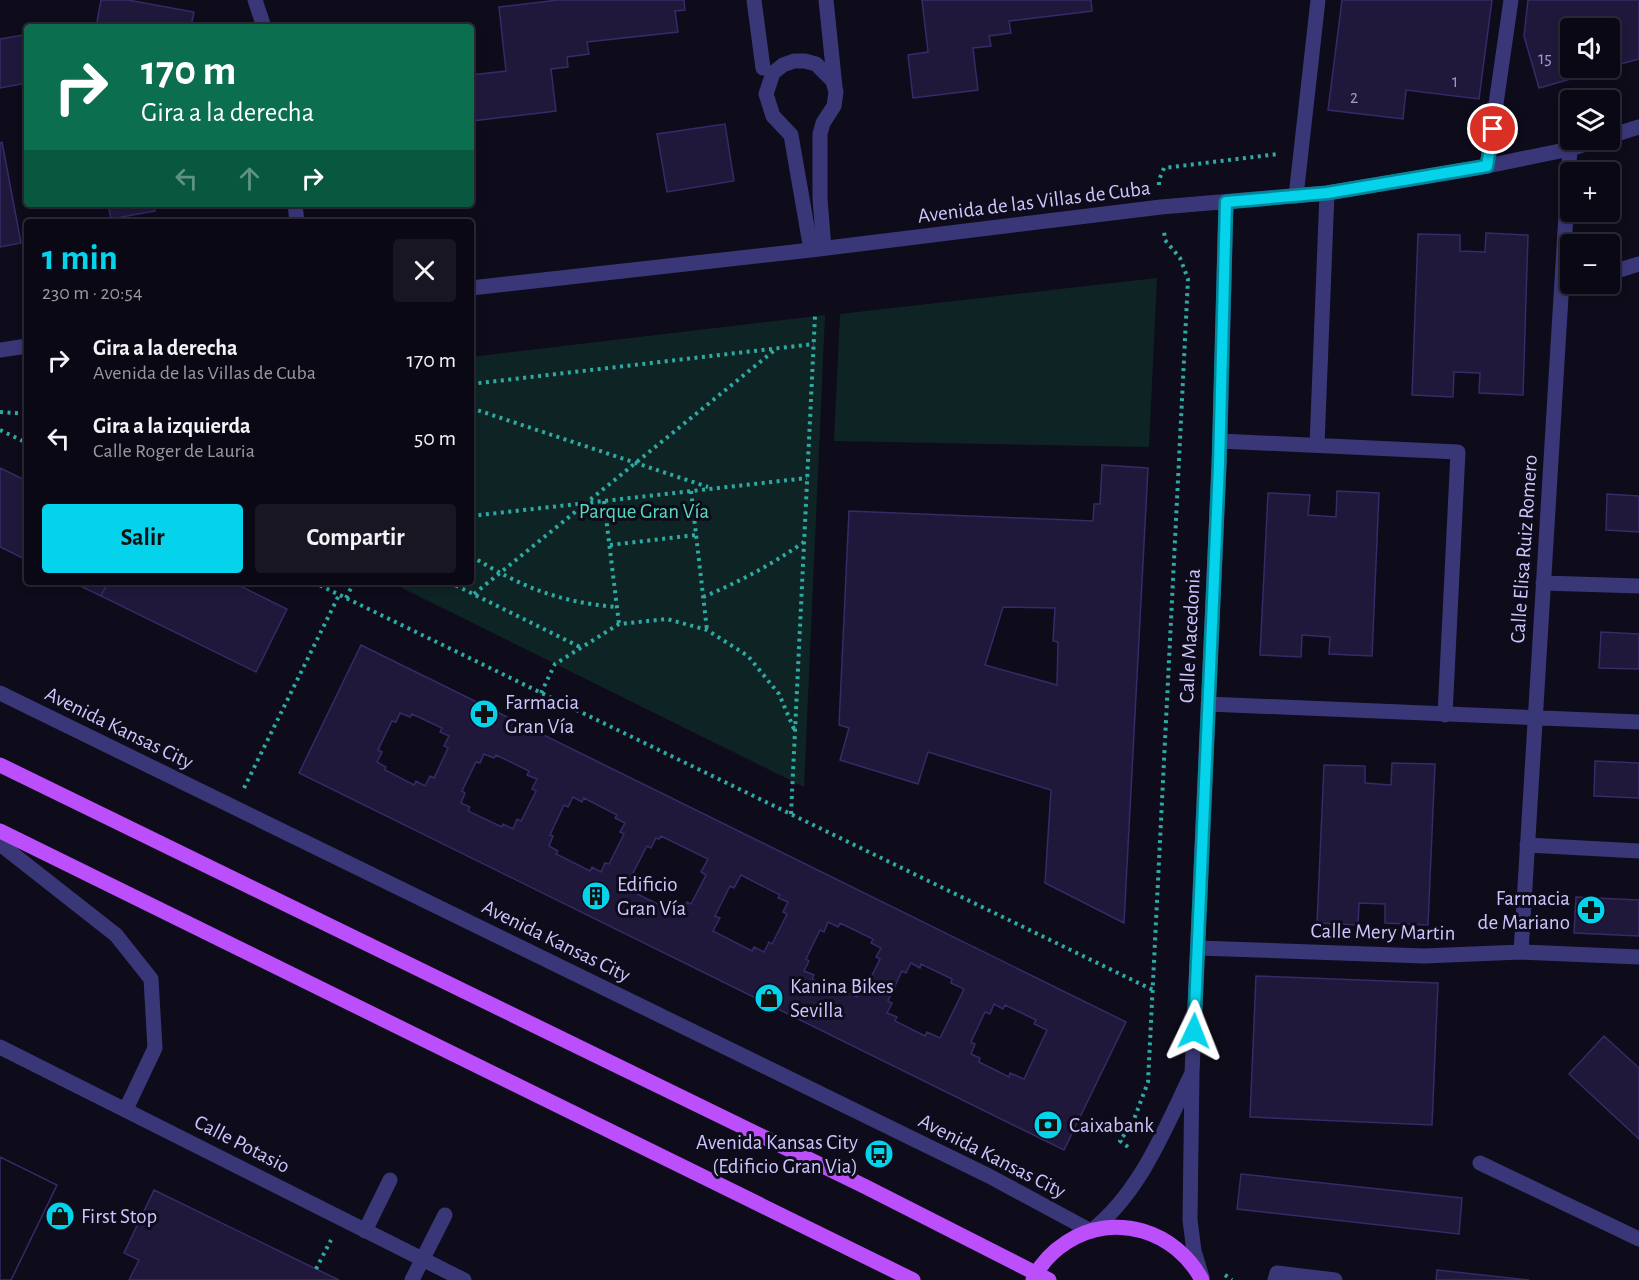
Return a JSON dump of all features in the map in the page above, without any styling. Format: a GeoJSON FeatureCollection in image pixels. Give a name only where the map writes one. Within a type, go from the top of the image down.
{"type":"FeatureCollection","features":[{"type":"Feature","properties":{"kind":"main road"},"geometry":{"type":"LineString","coordinates":[[0,765],[853,1180],[1040,1278],[1060,1247],[1075,1237],[1091,1231],[1125,1227],[1142,1230],[1173,1245],[1185,1256],[1202,1280]]}},
{"type":"Feature","properties":{"kind":"main road"},"geometry":{"type":"LineString","coordinates":[[0,831],[913,1280]]}},
{"type":"Feature","properties":{"kind":"street"},"geometry":{"type":"LineString","coordinates":[[255,0],[263,24]]}},
{"type":"Feature","properties":{"kind":"street"},"geometry":{"type":"LineString","coordinates":[[754,0],[763,68]]}},
{"type":"Feature","properties":{"kind":"street"},"geometry":{"type":"LineString","coordinates":[[818,249],[820,134],[823,123],[834,106],[836,92],[826,0]]}},
{"type":"Feature","properties":{"kind":"street"},"geometry":{"type":"LineString","coordinates":[[1296,196],[1318,0]]}},
{"type":"Feature","properties":{"kind":"street"},"geometry":{"type":"LineString","coordinates":[[1487,166],[1511,0]]}},
{"type":"Feature","properties":{"kind":"street"},"geometry":{"type":"LineString","coordinates":[[818,249],[790,135],[773,116],[766,94],[772,73],[794,61],[816,64],[833,81],[836,92]]}},
{"type":"Feature","properties":{"kind":"street"},"geometry":{"type":"LineString","coordinates":[[1620,133],[1639,127]]}},
{"type":"Feature","properties":{"kind":"street","name":"Avenida de las Villas de Cuba"},"geometry":{"type":"LineString","coordinates":[[474,288],[1123,212],[1327,193],[1487,166],[1565,150]]}},
{"type":"Feature","properties":{"kind":"street","name":"Calle Elisa Ruiz Romero"},"geometry":{"type":"LineString","coordinates":[[1569,234],[1570,150]]}},
{"type":"Feature","properties":{"kind":"street"},"geometry":{"type":"LineString","coordinates":[[1317,445],[1327,193]]}},
{"type":"Feature","properties":{"kind":"street","name":"Calle Macedonia"},"geometry":{"type":"LineString","coordinates":[[1202,1280],[1194,1251],[1190,1220],[1192,1073],[1220,441],[1226,202]]}},
{"type":"Feature","properties":{"kind":"street"},"geometry":{"type":"LineString","coordinates":[[1620,270],[1639,264]]}},
{"type":"Feature","properties":{"kind":"street","name":"Calle Elisa Ruiz Romero"},"geometry":{"type":"LineString","coordinates":[[1521,952],[1543,584],[1567,294]]}},
{"type":"Feature","properties":{"kind":"street"},"geometry":{"type":"LineString","coordinates":[[0,350],[24,346]]}},
{"type":"Feature","properties":{"kind":"street"},"geometry":{"type":"LineString","coordinates":[[1220,441],[1458,452],[1445,715]]}},
{"type":"Feature","properties":{"kind":"street"},"geometry":{"type":"LineString","coordinates":[[1543,584],[1639,586]]}},
{"type":"Feature","properties":{"kind":"street","name":"Avenida Kansas City"},"geometry":{"type":"LineString","coordinates":[[0,693],[989,1176],[1091,1231]]}},
{"type":"Feature","properties":{"kind":"street"},"geometry":{"type":"LineString","coordinates":[[1208,704],[1639,722]]}},
{"type":"Feature","properties":{"kind":"street"},"geometry":{"type":"LineString","coordinates":[[0,756],[21,775]]}},
{"type":"Feature","properties":{"kind":"street"},"geometry":{"type":"LineString","coordinates":[[0,844],[116,935],[151,979],[155,1048],[126,1109]]}},
{"type":"Feature","properties":{"kind":"street"},"geometry":{"type":"LineString","coordinates":[[1527,845],[1639,851]]}},
{"type":"Feature","properties":{"kind":"street","name":"Calle Mery Martin"},"geometry":{"type":"LineString","coordinates":[[1198,948],[1424,956],[1521,952],[1639,957]]}},
{"type":"Feature","properties":{"kind":"street","name":"Calle Potasio"},"geometry":{"type":"LineString","coordinates":[[0,1047],[464,1280]]}},
{"type":"Feature","properties":{"kind":"street"},"geometry":{"type":"LineString","coordinates":[[1091,1231],[1104,1221],[1133,1186],[1192,1073]]}},
{"type":"Feature","properties":{"kind":"street"},"geometry":{"type":"LineString","coordinates":[[1480,1163],[1639,1239]]}},
{"type":"Feature","properties":{"kind":"street"},"geometry":{"type":"LineString","coordinates":[[365,1231],[390,1180]]}},
{"type":"Feature","properties":{"kind":"street"},"geometry":{"type":"LineString","coordinates":[[412,1280],[445,1215]]}},
{"type":"Feature","properties":{"kind":"street"},"geometry":{"type":"LineString","coordinates":[[1275,1280],[1277,1273],[1335,1280]]}},
{"type":"Feature","properties":{"kind":"path"},"geometry":{"type":"LineString","coordinates":[[1159,180],[1164,168],[1289,152]]}},
{"type":"Feature","properties":{"kind":"path"},"geometry":{"type":"LineString","coordinates":[[1135,1153],[1120,1142],[1133,1122],[1149,1082],[1188,279],[1180,258],[1165,240],[1164,233]]}},
{"type":"Feature","properties":{"kind":"path"},"geometry":{"type":"LineString","coordinates":[[791,814],[815,316]]}},
{"type":"Feature","properties":{"kind":"path"},"geometry":{"type":"LineString","coordinates":[[474,384],[814,344]]}},
{"type":"Feature","properties":{"kind":"path"},"geometry":{"type":"LineString","coordinates":[[474,594],[776,348]]}},
{"type":"Feature","properties":{"kind":"path"},"geometry":{"type":"LineString","coordinates":[[474,409],[711,489]]}},
{"type":"Feature","properties":{"kind":"path"},"geometry":{"type":"LineString","coordinates":[[0,412],[24,414]]}},
{"type":"Feature","properties":{"kind":"path"},"geometry":{"type":"LineString","coordinates":[[0,430],[24,442]]}},
{"type":"Feature","properties":{"kind":"path"},"geometry":{"type":"LineString","coordinates":[[474,516],[807,477]]}},
{"type":"Feature","properties":{"kind":"path"},"geometry":{"type":"LineString","coordinates":[[692,491],[706,630]]}},
{"type":"Feature","properties":{"kind":"path"},"geometry":{"type":"LineString","coordinates":[[604,501],[619,624]]}},
{"type":"Feature","properties":{"kind":"path"},"geometry":{"type":"LineString","coordinates":[[610,544],[696,535]]}},
{"type":"Feature","properties":{"kind":"path"},"geometry":{"type":"LineString","coordinates":[[703,597],[735,584],[771,565],[804,542]]}},
{"type":"Feature","properties":{"kind":"path"},"geometry":{"type":"LineString","coordinates":[[474,558],[500,573],[550,595],[582,604],[617,607]]}},
{"type":"Feature","properties":{"kind":"path"},"geometry":{"type":"LineString","coordinates":[[319,585],[1153,990]]}},
{"type":"Feature","properties":{"kind":"path"},"geometry":{"type":"LineString","coordinates":[[346,598],[352,585]]}},
{"type":"Feature","properties":{"kind":"path"},"geometry":{"type":"LineString","coordinates":[[456,585],[581,647]]}},
{"type":"Feature","properties":{"kind":"path"},"geometry":{"type":"LineString","coordinates":[[234,808],[339,595]]}},
{"type":"Feature","properties":{"kind":"path"},"geometry":{"type":"LineString","coordinates":[[541,693],[555,664],[619,624],[667,619],[706,630],[748,656],[779,694],[795,732]]}},
{"type":"Feature","properties":{"kind":"green space"},"geometry":{"type":"Polygon","coordinates":[[[1157,278],[1149,447],[834,441],[840,314],[1157,278]]]}},
{"type":"Feature","properties":{"kind":"green space","name":"Parque Gran Vía"},"geometry":{"type":"Polygon","coordinates":[[[825,315],[804,787],[396,585],[474,585],[474,357],[825,315]]]}},
{"type":"Feature","properties":{"kind":"building"},"geometry":{"type":"Polygon","coordinates":[[[101,0],[128,0],[194,12],[192,24],[97,24],[101,0]]]}},
{"type":"Feature","properties":{"kind":"building"},"geometry":{"type":"Polygon","coordinates":[[[558,0],[684,0],[685,10],[675,11],[678,32],[587,42],[589,54],[567,57],[568,67],[551,69],[556,111],[474,121],[474,75],[506,71],[499,7],[558,0]]]}},
{"type":"Feature","properties":{"kind":"building"},"geometry":{"type":"Polygon","coordinates":[[[922,0],[1091,0],[1092,11],[1009,21],[1011,33],[989,36],[991,46],[973,48],[978,90],[913,98],[908,55],[928,52],[922,0]]]}},
{"type":"Feature","properties":{"kind":"building"},"geometry":{"type":"Polygon","coordinates":[[[1342,0],[1492,0],[1479,99],[1406,90],[1403,119],[1328,110],[1342,0]]]}},
{"type":"Feature","properties":{"kind":"building"},"geometry":{"type":"Polygon","coordinates":[[[1528,0],[1639,0],[1639,59],[1620,64],[1620,18],[1560,18],[1560,78],[1574,78],[1539,88],[1524,36],[1528,0]]]}},
{"type":"Feature","properties":{"kind":"building"},"geometry":{"type":"Polygon","coordinates":[[[23,35],[24,84],[0,88],[0,39],[23,35]]]}},
{"type":"Feature","properties":{"kind":"building"},"geometry":{"type":"Polygon","coordinates":[[[725,124],[734,181],[667,192],[657,134],[725,124]]]}},
{"type":"Feature","properties":{"kind":"building"},"geometry":{"type":"Polygon","coordinates":[[[2,142],[21,243],[0,247],[0,143],[2,142]]]}},
{"type":"Feature","properties":{"kind":"building"},"geometry":{"type":"Polygon","coordinates":[[[109,207],[154,207],[155,211],[111,219],[109,207]]]}},
{"type":"Feature","properties":{"kind":"building"},"geometry":{"type":"Polygon","coordinates":[[[1486,233],[1528,235],[1523,395],[1479,393],[1480,373],[1454,372],[1453,397],[1412,395],[1418,234],[1460,235],[1460,251],[1485,252],[1486,233]]]}},
{"type":"Feature","properties":{"kind":"building"},"geometry":{"type":"Polygon","coordinates":[[[1102,465],[1148,468],[1124,923],[1045,883],[1051,790],[928,752],[918,784],[840,760],[849,728],[839,725],[849,511],[1093,521],[1094,504],[1100,504],[1102,465]],[[1003,607],[985,665],[1057,685],[1058,642],[1053,641],[1055,608],[1003,607]]]}},
{"type":"Feature","properties":{"kind":"building"},"geometry":{"type":"Polygon","coordinates":[[[0,468],[24,480],[24,559],[0,547],[0,468]]]}},
{"type":"Feature","properties":{"kind":"building"},"geometry":{"type":"Polygon","coordinates":[[[1337,491],[1379,493],[1372,656],[1329,654],[1330,637],[1302,635],[1301,657],[1260,655],[1268,493],[1310,495],[1308,515],[1336,517],[1337,491]]]}},
{"type":"Feature","properties":{"kind":"building"},"geometry":{"type":"Polygon","coordinates":[[[1607,494],[1639,496],[1639,532],[1606,530],[1607,494]]]}},
{"type":"Feature","properties":{"kind":"building"},"geometry":{"type":"Polygon","coordinates":[[[78,585],[106,585],[101,596],[78,585]]]}},
{"type":"Feature","properties":{"kind":"building"},"geometry":{"type":"Polygon","coordinates":[[[106,585],[238,585],[287,609],[256,672],[101,596],[106,585]]]}},
{"type":"Feature","properties":{"kind":"building"},"geometry":{"type":"Polygon","coordinates":[[[1601,632],[1639,634],[1639,669],[1599,668],[1601,632]]]}},
{"type":"Feature","properties":{"kind":"building","name":"Edificio Gran Vía"},"geometry":{"type":"Polygon","coordinates":[[[361,645],[1126,1022],[1064,1150],[299,773],[361,645]],[[400,713],[396,722],[392,721],[378,750],[382,752],[377,762],[386,767],[385,770],[414,785],[416,781],[425,786],[430,776],[434,778],[448,748],[444,746],[449,736],[440,732],[442,728],[412,714],[410,717],[400,713]],[[484,754],[480,763],[476,762],[462,791],[465,793],[461,803],[470,807],[468,811],[502,827],[503,824],[513,829],[517,819],[521,821],[536,791],[532,789],[537,779],[527,775],[529,771],[496,755],[494,758],[484,754]],[[573,797],[568,807],[564,805],[550,835],[553,836],[549,846],[558,851],[556,854],[590,871],[592,867],[601,872],[605,863],[609,864],[624,834],[620,832],[625,823],[615,818],[617,815],[584,798],[582,802],[573,797]],[[661,836],[659,839],[656,838],[651,848],[647,846],[632,875],[636,878],[631,887],[635,888],[633,892],[680,915],[687,902],[691,904],[706,875],[701,872],[708,859],[661,836]],[[741,875],[734,888],[730,886],[715,916],[720,918],[713,931],[752,951],[754,947],[764,952],[769,942],[772,944],[787,914],[783,912],[788,902],[778,898],[780,895],[741,875]],[[828,922],[824,932],[820,930],[806,959],[809,961],[804,971],[814,975],[812,979],[846,995],[847,992],[857,997],[861,987],[865,989],[880,959],[876,957],[881,948],[871,943],[873,939],[840,923],[838,927],[828,922]],[[911,963],[906,973],[902,971],[888,1001],[892,1003],[887,1013],[897,1017],[895,1021],[925,1036],[927,1032],[940,1038],[964,989],[951,983],[952,979],[921,964],[920,968],[911,963]],[[994,1004],[990,1014],[985,1012],[971,1042],[975,1044],[971,1054],[980,1058],[979,1062],[1009,1077],[1010,1073],[1024,1079],[1047,1030],[1034,1024],[1036,1020],[1005,1005],[1003,1009],[994,1004]]]}},
{"type":"Feature","properties":{"kind":"building"},"geometry":{"type":"Polygon","coordinates":[[[1595,761],[1639,763],[1639,798],[1594,796],[1595,761]]]}},
{"type":"Feature","properties":{"kind":"building"},"geometry":{"type":"Polygon","coordinates":[[[1392,763],[1435,764],[1428,925],[1385,923],[1385,904],[1359,903],[1358,925],[1317,923],[1324,765],[1365,766],[1365,783],[1391,785],[1392,763]]]}},
{"type":"Feature","properties":{"kind":"building"},"geometry":{"type":"Polygon","coordinates":[[[1576,897],[1639,900],[1639,936],[1574,933],[1576,897]]]}},
{"type":"Feature","properties":{"kind":"building"},"geometry":{"type":"Polygon","coordinates":[[[1256,976],[1438,983],[1432,1125],[1250,1117],[1256,976]]]}},
{"type":"Feature","properties":{"kind":"building"},"geometry":{"type":"Polygon","coordinates":[[[1604,1036],[1639,1068],[1639,1139],[1569,1074],[1604,1036]]]}},
{"type":"Feature","properties":{"kind":"building"},"geometry":{"type":"Polygon","coordinates":[[[0,1157],[57,1185],[11,1280],[0,1280],[0,1157]]]}},
{"type":"Feature","properties":{"kind":"building"},"geometry":{"type":"Polygon","coordinates":[[[0,1157],[57,1185],[11,1280],[0,1280],[0,1157]]]}},
{"type":"Feature","properties":{"kind":"building"},"geometry":{"type":"Polygon","coordinates":[[[1241,1174],[1462,1198],[1459,1234],[1237,1209],[1241,1174]]]}},
{"type":"Feature","properties":{"kind":"building"},"geometry":{"type":"Polygon","coordinates":[[[154,1190],[339,1280],[129,1280],[139,1260],[124,1253],[154,1190]]]}},
{"type":"Feature","properties":{"kind":"building"},"geometry":{"type":"Polygon","coordinates":[[[1437,1270],[1529,1280],[1436,1280],[1437,1270]]]}},
{"type":"Feature","properties":{"kind":"place","name":"Farmacia Gran Vía"},"geometry":{"type":"Point","coordinates":[484,714]}},
{"type":"Feature","properties":{"kind":"place","name":"Edificio Gran Vía"},"geometry":{"type":"Point","coordinates":[596,896]}},
{"type":"Feature","properties":{"kind":"place","name":"Farmacia de Mariano"},"geometry":{"type":"Point","coordinates":[1591,910]}},
{"type":"Feature","properties":{"kind":"place","name":"Kanina Bikes Sevilla"},"geometry":{"type":"Point","coordinates":[769,998]}},
{"type":"Feature","properties":{"kind":"place","name":"Caixabank"},"geometry":{"type":"Point","coordinates":[1048,1125]}},
{"type":"Feature","properties":{"kind":"place","name":"Avenida Kansas City (Edificio Gran Via)"},"geometry":{"type":"Point","coordinates":[879,1154]}},
{"type":"Feature","properties":{"kind":"place","name":"First Stop"},"geometry":{"type":"Point","coordinates":[60,1216]}},
{"type":"Feature","properties":{"kind":"route"},"geometry":{"type":"LineString","coordinates":[[1194,1031],[1219,465],[1226,202],[1327,193],[1487,166],[1493,129]]}}]}
